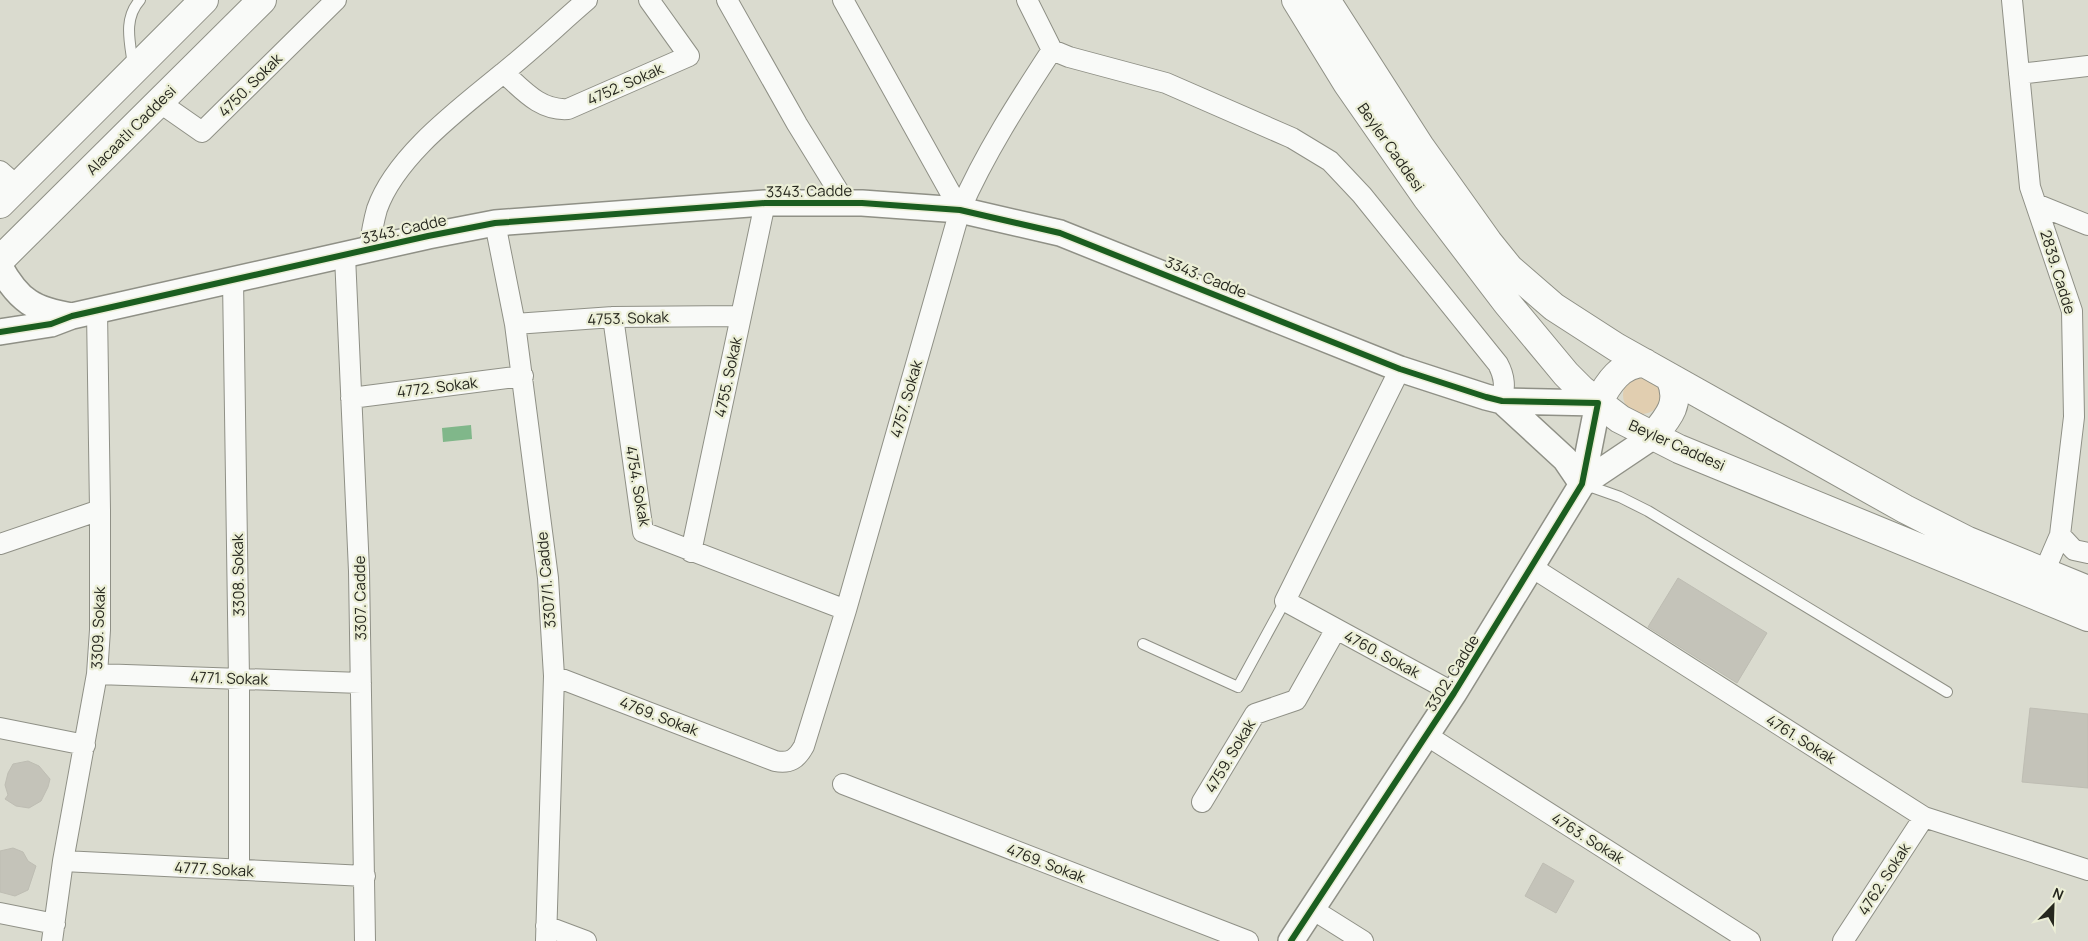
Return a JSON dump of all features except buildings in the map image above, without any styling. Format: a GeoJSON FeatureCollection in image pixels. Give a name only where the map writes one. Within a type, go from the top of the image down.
{"type":"FeatureCollection","features":[{"type":"Feature","properties":{"kind":"main road"},"geometry":{"type":"LineString","coordinates":[[6,187],[134,70],[204,0]]}},
{"type":"Feature","properties":{"kind":"main road","name":"Alacaatlı Caddesi"},"geometry":{"type":"LineString","coordinates":[[0,260],[262,0]]}},
{"type":"Feature","properties":{"kind":"main road","name":"Beyler Caddesi"},"geometry":{"type":"LineString","coordinates":[[1296,0],[1346,82],[1427,198],[1507,303],[1566,374],[1598,403],[1652,437],[2088,617]]}},
{"type":"Feature","properties":{"kind":"main road","name":"Beyler Caddesi"},"geometry":{"type":"LineString","coordinates":[[1326,0],[1421,148],[1509,268],[1554,307],[1645,364],[1905,508],[1968,541],[2088,590]]}},
{"type":"Feature","properties":{"kind":"main road"},"geometry":{"type":"LineString","coordinates":[[1598,403],[1619,372],[1629,365],[1645,364]]}},
{"type":"Feature","properties":{"kind":"main road"},"geometry":{"type":"LineString","coordinates":[[1652,437],[1666,420],[1676,400],[1670,378]]}},
{"type":"Feature","properties":{"kind":"street","name":"4750. Sokak"},"geometry":{"type":"LineString","coordinates":[[159,102],[202,132],[336,0]]}},
{"type":"Feature","properties":{"kind":"street","name":"3307. Cadde"},"geometry":{"type":"LineString","coordinates":[[365,941],[359,571],[351,398],[357,253],[390,184],[419,147],[449,116],[504,73],[587,0]]}},
{"type":"Feature","properties":{"kind":"street","name":"4752. Sokak"},"geometry":{"type":"LineString","coordinates":[[504,73],[537,102],[547,107],[568,109],[689,56],[649,0]]}},
{"type":"Feature","properties":{"kind":"street"},"geometry":{"type":"LineString","coordinates":[[727,0],[797,124],[845,202]]}},
{"type":"Feature","properties":{"kind":"street"},"geometry":{"type":"LineString","coordinates":[[843,0],[960,210]]}},
{"type":"Feature","properties":{"kind":"street"},"geometry":{"type":"LineString","coordinates":[[1027,0],[1052,50],[1069,58],[1166,83],[1292,138],[1330,161],[1362,195],[1498,364],[1503,373],[1505,384],[1502,401],[1565,459],[1582,484]]}},
{"type":"Feature","properties":{"kind":"street","name":"2839. Cadde"},"geometry":{"type":"LineString","coordinates":[[2012,0],[2030,186],[2072,311],[2081,379],[2074,417],[2060,535],[2044,572]]}},
{"type":"Feature","properties":{"kind":"street","name":"4757. Sokak"},"geometry":{"type":"LineString","coordinates":[[793,760],[799,756],[804,746],[846,610],[960,210],[972,182],[1000,131],[1052,50]]}},
{"type":"Feature","properties":{"kind":"street"},"geometry":{"type":"LineString","coordinates":[[2019,74],[2088,66]]}},
{"type":"Feature","properties":{"kind":"street","name":"3343. Cadde"},"geometry":{"type":"LineString","coordinates":[[0,332],[52,324],[72,316],[445,232],[495,223],[765,203],[845,202],[960,210],[1043,229],[1097,246],[1400,369],[1502,401],[1598,403]]}},
{"type":"Feature","properties":{"kind":"street","name":"4755. Sokak"},"geometry":{"type":"LineString","coordinates":[[691,552],[765,203]]}},
{"type":"Feature","properties":{"kind":"street"},"geometry":{"type":"LineString","coordinates":[[2036,204],[2088,225]]}},
{"type":"Feature","properties":{"kind":"street","name":"3307/1. Cadde"},"geometry":{"type":"LineString","coordinates":[[495,223],[515,324],[548,578],[554,676],[546,934]]}},
{"type":"Feature","properties":{"kind":"street","name":"3343. Cadde"},"geometry":{"type":"LineString","coordinates":[[0,267],[13,290],[25,301],[50,312],[72,316]]}},
{"type":"Feature","properties":{"kind":"street","name":"3308. Sokak"},"geometry":{"type":"LineString","coordinates":[[233,280],[239,679],[239,870]]}},
{"type":"Feature","properties":{"kind":"street","name":"3309. Sokak"},"geometry":{"type":"LineString","coordinates":[[53,932],[63,862],[97,674],[100,630],[100,510],[97,311]]}},
{"type":"Feature","properties":{"kind":"street","name":"4753. Sokak"},"geometry":{"type":"LineString","coordinates":[[515,324],[613,317],[740,316]]}},
{"type":"Feature","properties":{"kind":"street","name":"4754. Sokak"},"geometry":{"type":"LineString","coordinates":[[613,317],[643,532],[846,610]]}},
{"type":"Feature","properties":{"kind":"street"},"geometry":{"type":"LineString","coordinates":[[1284,601],[1400,369]]}},
{"type":"Feature","properties":{"kind":"street","name":"4772. Sokak"},"geometry":{"type":"LineString","coordinates":[[351,398],[522,376]]}},
{"type":"Feature","properties":{"kind":"street","name":"3302. Cadde"},"geometry":{"type":"LineString","coordinates":[[1291,941],[1454,693],[1533,568],[1582,484],[1598,403]]}},
{"type":"Feature","properties":{"kind":"street","name":"3302. Cadde"},"geometry":{"type":"LineString","coordinates":[[1582,484],[1652,437]]}},
{"type":"Feature","properties":{"kind":"street"},"geometry":{"type":"LineString","coordinates":[[0,544],[100,510]]}},
{"type":"Feature","properties":{"kind":"street"},"geometry":{"type":"LineString","coordinates":[[2060,535],[2074,550],[2088,553]]}},
{"type":"Feature","properties":{"kind":"street","name":"4761. Sokak"},"geometry":{"type":"LineString","coordinates":[[1533,568],[1924,817],[2088,870]]}},
{"type":"Feature","properties":{"kind":"street","name":"4760. Sokak"},"geometry":{"type":"LineString","coordinates":[[1284,601],[1454,693]]}},
{"type":"Feature","properties":{"kind":"street","name":"4759. Sokak"},"geometry":{"type":"LineString","coordinates":[[1202,802],[1255,714],[1296,700],[1336,629]]}},
{"type":"Feature","properties":{"kind":"street","name":"4771. Sokak"},"geometry":{"type":"LineString","coordinates":[[97,674],[361,683]]}},
{"type":"Feature","properties":{"kind":"street","name":"4769. Sokak"},"geometry":{"type":"LineString","coordinates":[[554,676],[775,761],[784,763],[793,760]]}},
{"type":"Feature","properties":{"kind":"street"},"geometry":{"type":"LineString","coordinates":[[0,728],[85,745]]}},
{"type":"Feature","properties":{"kind":"street","name":"4763. Sokak"},"geometry":{"type":"LineString","coordinates":[[1426,735],[1750,941]]}},
{"type":"Feature","properties":{"kind":"street","name":"4769. Sokak"},"geometry":{"type":"LineString","coordinates":[[843,784],[1248,941]]}},
{"type":"Feature","properties":{"kind":"street","name":"4762. Sokak"},"geometry":{"type":"LineString","coordinates":[[1843,941],[1924,817]]}},
{"type":"Feature","properties":{"kind":"street","name":"4777. Sokak"},"geometry":{"type":"LineString","coordinates":[[63,862],[365,876]]}},
{"type":"Feature","properties":{"kind":"street"},"geometry":{"type":"LineString","coordinates":[[1312,909],[1363,941]]}},
{"type":"Feature","properties":{"kind":"street"},"geometry":{"type":"LineString","coordinates":[[0,913],[53,932]]}},
{"type":"Feature","properties":{"kind":"street"},"geometry":{"type":"LineString","coordinates":[[546,934],[586,941]]}},
{"type":"Feature","properties":{"kind":"lane"},"geometry":{"type":"LineString","coordinates":[[134,70],[129,19],[134,7],[140,0]]}},
{"type":"Feature","properties":{"kind":"lane"},"geometry":{"type":"LineString","coordinates":[[1582,484],[1620,497],[1648,512],[1947,692]]}},
{"type":"Feature","properties":{"kind":"lane"},"geometry":{"type":"LineString","coordinates":[[1143,644],[1238,687],[1284,601]]}},
{"type":"Feature","properties":{"kind":"shaded area"},"geometry":{"type":"Polygon","coordinates":[[[1642,376],[1656,381],[1661,395],[1656,409],[1642,414],[1628,409],[1623,395],[1628,381],[1642,376]]]}},
{"type":"Feature","properties":{"kind":"shaded area"},"geometry":{"type":"Polygon","coordinates":[[[471,425],[472,439],[443,442],[442,428],[471,425]]]}},
{"type":"Feature","properties":{"kind":"cycle path"},"geometry":{"type":"LineString","coordinates":[[0,332],[51,324],[72,316],[428,236],[495,223],[765,203],[862,203],[960,210],[1060,233],[1400,369],[1486,397],[1502,401],[1598,403],[1582,484],[1454,693],[1291,941]]}}]}
